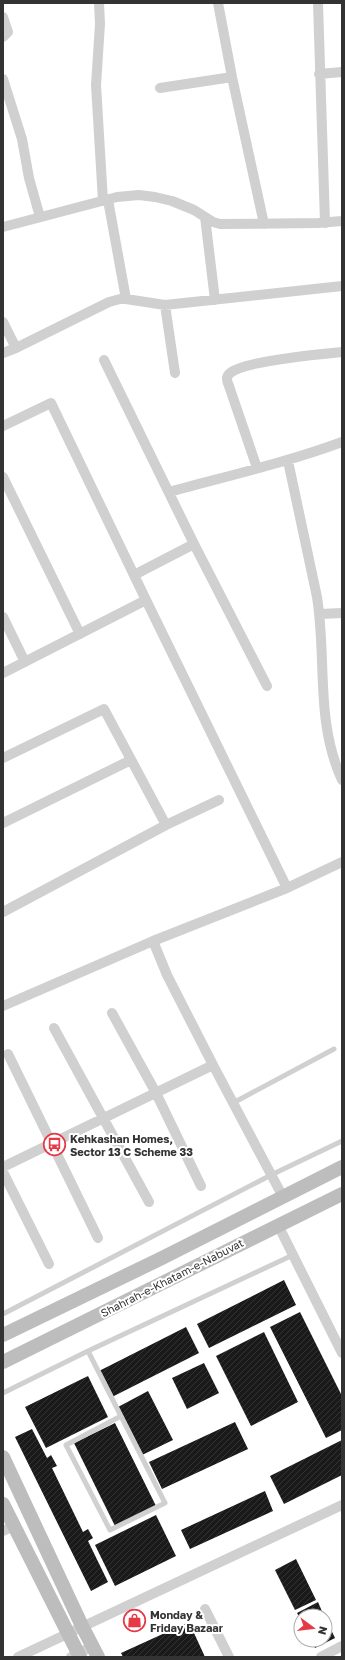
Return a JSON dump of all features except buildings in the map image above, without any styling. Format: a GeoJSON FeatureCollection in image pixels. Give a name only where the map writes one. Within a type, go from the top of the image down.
{"type":"FeatureCollection","features":[{"type":"Feature","properties":{"kind":"main road","name":"Shahrah-e-Khatam-e-Nabuvat"},"geometry":{"type":"LineString","coordinates":[[3,1335],[162,1258],[342,1167]]}},
{"type":"Feature","properties":{"kind":"main road","name":"Shahrah-e-Khatam-e-Nabuvat"},"geometry":{"type":"LineString","coordinates":[[3,1362],[342,1194]]}},
{"type":"Feature","properties":{"kind":"main road"},"geometry":{"type":"LineString","coordinates":[[3,1457],[82,1626],[96,1652]]}},
{"type":"Feature","properties":{"kind":"main road"},"geometry":{"type":"LineString","coordinates":[[3,1504],[8,1528],[67,1633],[76,1656]]}},
{"type":"Feature","properties":{"kind":"street"},"geometry":{"type":"LineString","coordinates":[[99,3],[100,24],[96,85],[105,201],[126,299]]}},
{"type":"Feature","properties":{"kind":"street"},"geometry":{"type":"LineString","coordinates":[[218,3],[232,77],[264,224]]}},
{"type":"Feature","properties":{"kind":"street"},"geometry":{"type":"LineString","coordinates":[[318,3],[325,223]]}},
{"type":"Feature","properties":{"kind":"street"},"geometry":{"type":"LineString","coordinates":[[3,17],[8,32],[3,37]]}},
{"type":"Feature","properties":{"kind":"street"},"geometry":{"type":"LineString","coordinates":[[320,74],[342,72]]}},
{"type":"Feature","properties":{"kind":"street"},"geometry":{"type":"LineString","coordinates":[[160,88],[232,77]]}},
{"type":"Feature","properties":{"kind":"street"},"geometry":{"type":"LineString","coordinates":[[3,79],[22,139],[29,178],[40,217]]}},
{"type":"Feature","properties":{"kind":"street"},"geometry":{"type":"LineString","coordinates":[[3,227],[117,197],[139,196],[155,197],[194,210],[213,222],[220,224],[325,223],[342,220]]}},
{"type":"Feature","properties":{"kind":"street"},"geometry":{"type":"LineString","coordinates":[[205,217],[215,300]]}},
{"type":"Feature","properties":{"kind":"street"},"geometry":{"type":"LineString","coordinates":[[3,353],[109,302],[120,299],[165,305],[342,286]]}},
{"type":"Feature","properties":{"kind":"street"},"geometry":{"type":"LineString","coordinates":[[165,305],[175,373]]}},
{"type":"Feature","properties":{"kind":"street"},"geometry":{"type":"LineString","coordinates":[[3,322],[16,348]]}},
{"type":"Feature","properties":{"kind":"street"},"geometry":{"type":"LineString","coordinates":[[257,468],[227,380],[229,374],[234,370],[268,361],[342,352]]}},
{"type":"Feature","properties":{"kind":"street"},"geometry":{"type":"LineString","coordinates":[[104,360],[194,544],[267,686]]}},
{"type":"Feature","properties":{"kind":"street"},"geometry":{"type":"LineString","coordinates":[[3,426],[51,403],[287,888]]}},
{"type":"Feature","properties":{"kind":"street"},"geometry":{"type":"LineString","coordinates":[[169,492],[288,461],[342,442]]}},
{"type":"Feature","properties":{"kind":"street"},"geometry":{"type":"LineString","coordinates":[[288,461],[320,614],[323,699],[331,753],[342,780]]}},
{"type":"Feature","properties":{"kind":"street"},"geometry":{"type":"LineString","coordinates":[[3,477],[80,634]]}},
{"type":"Feature","properties":{"kind":"street"},"geometry":{"type":"LineString","coordinates":[[134,575],[194,544]]}},
{"type":"Feature","properties":{"kind":"street"},"geometry":{"type":"LineString","coordinates":[[3,673],[146,600]]}},
{"type":"Feature","properties":{"kind":"street"},"geometry":{"type":"LineString","coordinates":[[320,614],[342,613]]}},
{"type":"Feature","properties":{"kind":"street"},"geometry":{"type":"LineString","coordinates":[[3,617],[25,662]]}},
{"type":"Feature","properties":{"kind":"street"},"geometry":{"type":"LineString","coordinates":[[3,758],[104,710],[166,825]]}},
{"type":"Feature","properties":{"kind":"street"},"geometry":{"type":"LineString","coordinates":[[3,823],[131,760]]}},
{"type":"Feature","properties":{"kind":"street"},"geometry":{"type":"LineString","coordinates":[[3,912],[166,825],[219,800]]}},
{"type":"Feature","properties":{"kind":"street"},"geometry":{"type":"LineString","coordinates":[[3,1006],[153,941],[287,888],[342,862]]}},
{"type":"Feature","properties":{"kind":"street"},"geometry":{"type":"LineString","coordinates":[[153,941],[167,974],[213,1065],[283,1197]]}},
{"type":"Feature","properties":{"kind":"street"},"geometry":{"type":"LineString","coordinates":[[112,1013],[156,1093],[201,1186]]}},
{"type":"Feature","properties":{"kind":"street"},"geometry":{"type":"LineString","coordinates":[[54,1028],[149,1202]]}},
{"type":"Feature","properties":{"kind":"street"},"geometry":{"type":"LineString","coordinates":[[8,1054],[98,1238]]}},
{"type":"Feature","properties":{"kind":"street"},"geometry":{"type":"LineString","coordinates":[[3,1167],[213,1065]]}},
{"type":"Feature","properties":{"kind":"street"},"geometry":{"type":"LineString","coordinates":[[3,1172],[49,1264]]}},
{"type":"Feature","properties":{"kind":"street"},"geometry":{"type":"LineString","coordinates":[[278,1225],[342,1353]]}},
{"type":"Feature","properties":{"kind":"street"},"geometry":{"type":"LineString","coordinates":[[18,1657],[342,1505]]}},
{"type":"Feature","properties":{"kind":"street"},"geometry":{"type":"LineString","coordinates":[[205,1608],[229,1657]]}},
{"type":"Feature","properties":{"kind":"street"},"geometry":{"type":"LineString","coordinates":[[321,1657],[342,1646]]}},
{"type":"Feature","properties":{"kind":"street"},"geometry":{"type":"LineString","coordinates":[[76,1656],[96,1652]]}},
{"type":"Feature","properties":{"kind":"lane"},"geometry":{"type":"LineString","coordinates":[[233,1103],[334,1050]]}},
{"type":"Feature","properties":{"kind":"lane"},"geometry":{"type":"LineString","coordinates":[[3,1314],[271,1175],[342,1141]]}},
{"type":"Feature","properties":{"kind":"lane"},"geometry":{"type":"LineString","coordinates":[[3,1393],[88,1351],[293,1255]]}},
{"type":"Feature","properties":{"kind":"lane"},"geometry":{"type":"LineString","coordinates":[[88,1351],[121,1416],[165,1503],[110,1530],[66,1445],[121,1416]]}},
{"type":"Feature","properties":{"kind":"place","name":"Kehkashan Homes, Sector 13 C Scheme 33"},"geometry":{"type":"Point","coordinates":[55,1145]}},
{"type":"Feature","properties":{"kind":"place","name":"Monday & Friday Bazaar"},"geometry":{"type":"Point","coordinates":[134,1621]}}]}
